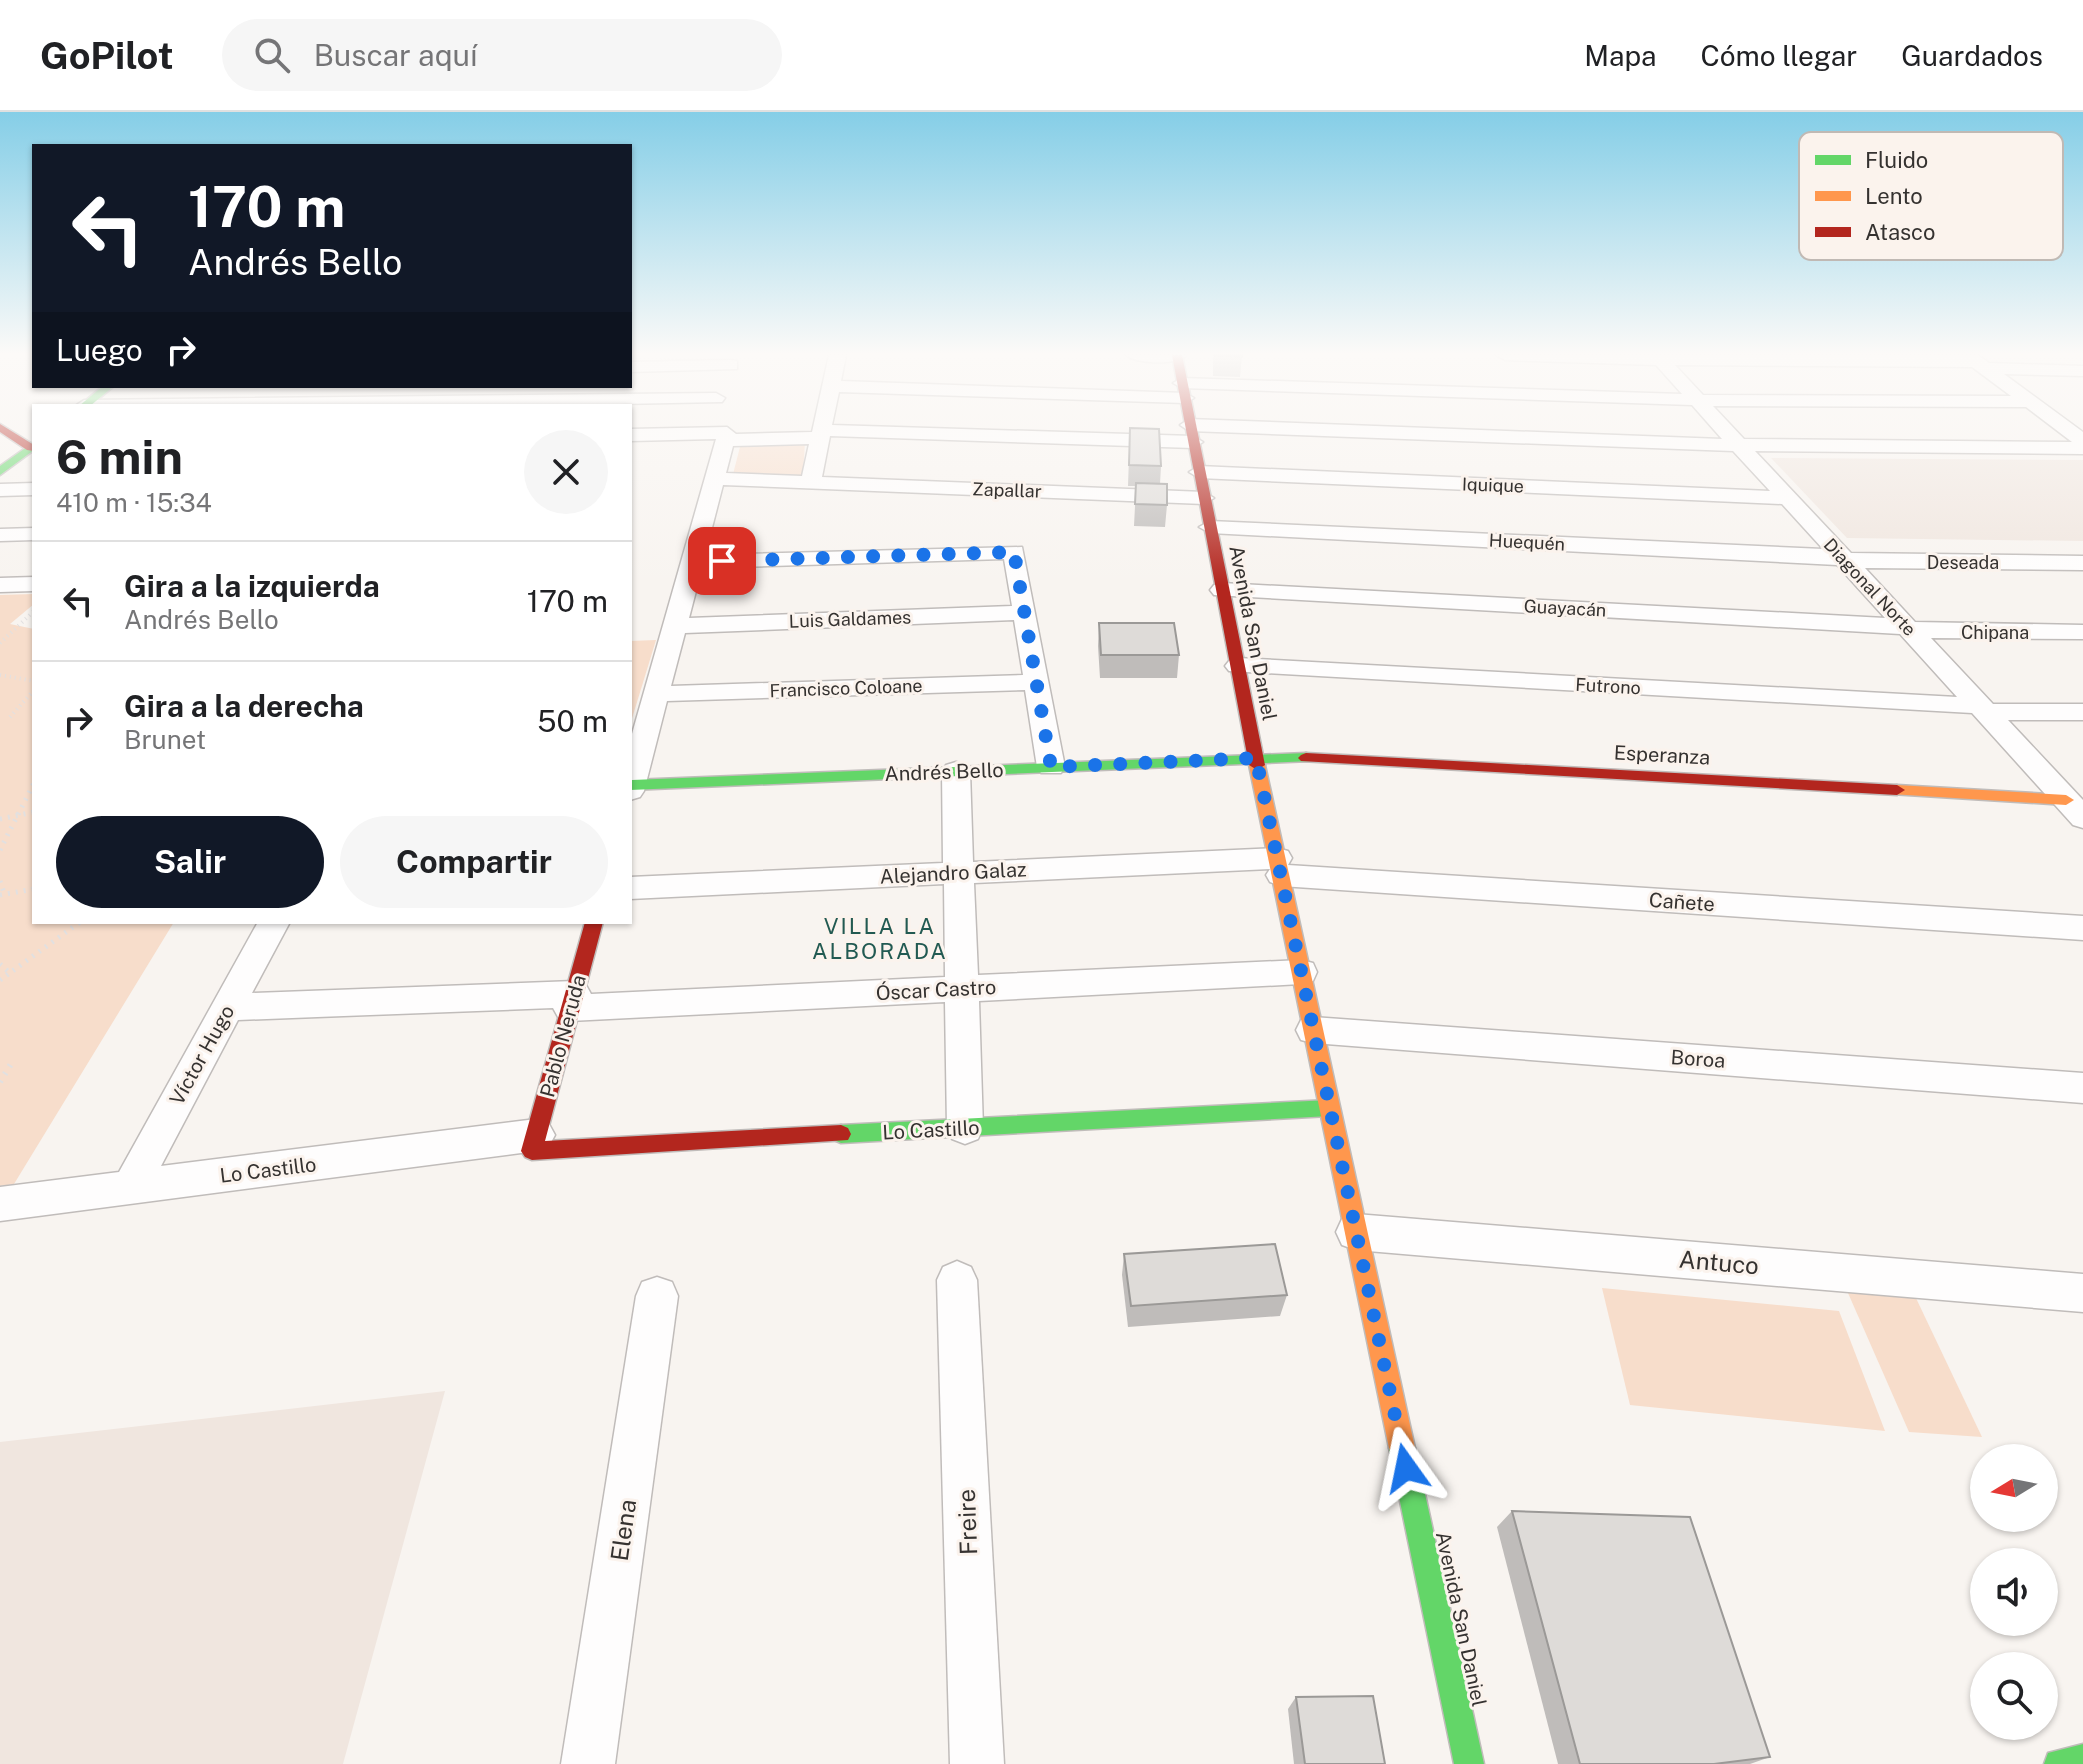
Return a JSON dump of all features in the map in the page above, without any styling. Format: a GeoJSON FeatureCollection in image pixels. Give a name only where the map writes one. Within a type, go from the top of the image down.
{"type":"FeatureCollection","features":[{"type":"Feature","properties":{"kind":"street"},"geometry":{"type":"LineString","coordinates":[[8,432],[32,446]]}},
{"type":"Feature","properties":{"kind":"street","name":"Diagonal Norte"},"geometry":{"type":"LineString","coordinates":[[1728,432],[2078,813]]}},
{"type":"Feature","properties":{"kind":"street"},"geometry":{"type":"LineString","coordinates":[[811,483],[821,434]]}},
{"type":"Feature","properties":{"kind":"street"},"geometry":{"type":"LineString","coordinates":[[632,435],[1191,434],[2083,448]]}},
{"type":"Feature","properties":{"kind":"street","name":"Avenida San Daniel"},"geometry":{"type":"LineString","coordinates":[[1191,434],[1329,1108],[1469,1764]]}},
{"type":"Feature","properties":{"kind":"street"},"geometry":{"type":"LineString","coordinates":[[632,779],[726,437]]}},
{"type":"Feature","properties":{"kind":"street"},"geometry":{"type":"LineString","coordinates":[[0,472],[32,448]]}},
{"type":"Feature","properties":{"kind":"street","name":"Iquique"},"geometry":{"type":"LineString","coordinates":[[1199,472],[1788,498]]}},
{"type":"Feature","properties":{"kind":"street","name":"Zapallar"},"geometry":{"type":"LineString","coordinates":[[715,479],[1204,498]]}},
{"type":"Feature","properties":{"kind":"street"},"geometry":{"type":"LineString","coordinates":[[0,490],[32,489]]}},
{"type":"Feature","properties":{"kind":"street","name":"Huequén"},"geometry":{"type":"LineString","coordinates":[[1210,527],[1844,558]]}},
{"type":"Feature","properties":{"kind":"street"},"geometry":{"type":"LineString","coordinates":[[0,535],[32,534]]}},
{"type":"Feature","properties":{"kind":"street"},"geometry":{"type":"LineString","coordinates":[[693,562],[1014,552],[1051,767]]}},
{"type":"Feature","properties":{"kind":"street","name":"Deseada"},"geometry":{"type":"LineString","coordinates":[[1844,558],[1870,562],[2083,563]]}},
{"type":"Feature","properties":{"kind":"street"},"geometry":{"type":"LineString","coordinates":[[0,585],[32,584]]}},
{"type":"Feature","properties":{"kind":"street","name":"Guayacán"},"geometry":{"type":"LineString","coordinates":[[1222,590],[1908,628]]}},
{"type":"Feature","properties":{"kind":"street","name":"Luis Galdames"},"geometry":{"type":"LineString","coordinates":[[675,626],[1024,613]]}},
{"type":"Feature","properties":{"kind":"street","name":"Chipana"},"geometry":{"type":"LineString","coordinates":[[1908,628],[2083,632]]}},
{"type":"Feature","properties":{"kind":"street","name":"Futrono"},"geometry":{"type":"LineString","coordinates":[[1238,666],[1982,709],[2083,712]]}},
{"type":"Feature","properties":{"kind":"street","name":"Francisco Coloane"},"geometry":{"type":"LineString","coordinates":[[656,694],[1036,682]]}},
{"type":"Feature","properties":{"kind":"street","name":"Esperanza"},"geometry":{"type":"LineString","coordinates":[[1256,758],[1327,757],[2078,813]]}},
{"type":"Feature","properties":{"kind":"street","name":"Andrés Bello"},"geometry":{"type":"LineString","coordinates":[[632,783],[1256,758]]}},
{"type":"Feature","properties":{"kind":"street"},"geometry":{"type":"LineString","coordinates":[[956,771],[965,1128]]}},
{"type":"Feature","properties":{"kind":"street","name":"Alejandro Galaz"},"geometry":{"type":"LineString","coordinates":[[632,888],[959,872],[1279,867]]}},
{"type":"Feature","properties":{"kind":"street","name":"Cañete"},"geometry":{"type":"LineString","coordinates":[[1279,867],[2083,928]]}},
{"type":"Feature","properties":{"kind":"street","name":"Víctor Hugo"},"geometry":{"type":"LineString","coordinates":[[130,1188],[273,924]]}},
{"type":"Feature","properties":{"kind":"street","name":"Pablo Neruda"},"geometry":{"type":"LineString","coordinates":[[534,1143],[593,924]]}},
{"type":"Feature","properties":{"kind":"street","name":"Óscar Castro"},"geometry":{"type":"LineString","coordinates":[[229,1007],[572,1001],[962,988],[1301,972]]}},
{"type":"Feature","properties":{"kind":"street","name":"Boroa"},"geometry":{"type":"LineString","coordinates":[[1313,1030],[2083,1088]]}},
{"type":"Feature","properties":{"kind":"street","name":"Lo Castillo"},"geometry":{"type":"LineString","coordinates":[[0,1204],[534,1143],[965,1128],[1329,1108]]}},
{"type":"Feature","properties":{"kind":"street","name":"Antuco"},"geometry":{"type":"LineString","coordinates":[[1356,1232],[2083,1293]]}},
{"type":"Feature","properties":{"kind":"street","name":"Freire"},"geometry":{"type":"LineString","coordinates":[[957,1280],[977,1764]]}},
{"type":"Feature","properties":{"kind":"street","name":"Elena"},"geometry":{"type":"LineString","coordinates":[[588,1764],[657,1296]]}},
{"type":"Feature","properties":{"kind":"street"},"geometry":{"type":"LineString","coordinates":[[2059,1764],[2083,1759]]}},
{"type":"Feature","properties":{"kind":"path"},"geometry":{"type":"LineString","coordinates":[[0,643],[32,613]]}},
{"type":"Feature","properties":{"kind":"path"},"geometry":{"type":"LineString","coordinates":[[0,631],[12,630]]}},
{"type":"Feature","properties":{"kind":"path"},"geometry":{"type":"LineString","coordinates":[[0,675],[32,681]]}},
{"type":"Feature","properties":{"kind":"path"},"geometry":{"type":"LineString","coordinates":[[10,717],[32,692]]}},
{"type":"Feature","properties":{"kind":"path"},"geometry":{"type":"LineString","coordinates":[[0,850],[14,816],[32,786]]}},
{"type":"Feature","properties":{"kind":"path"},"geometry":{"type":"LineString","coordinates":[[0,819],[32,812]]}},
{"type":"Feature","properties":{"kind":"path"},"geometry":{"type":"LineString","coordinates":[[0,881],[2,894],[32,889]]}},
{"type":"Feature","properties":{"kind":"path"},"geometry":{"type":"LineString","coordinates":[[0,980],[77,924]]}},
{"type":"Feature","properties":{"kind":"path"},"geometry":{"type":"LineString","coordinates":[[0,964],[11,974]]}},
{"type":"Feature","properties":{"kind":"path"},"geometry":{"type":"LineString","coordinates":[[0,1082],[11,1064]]}},
{"type":"Feature","properties":{"kind":"shaded area"},"geometry":{"type":"Polygon","coordinates":[[[805,442],[803,476],[732,478],[741,443],[805,442]]]}},
{"type":"Feature","properties":{"kind":"shaded area"},"geometry":{"type":"Polygon","coordinates":[[[1771,458],[2083,460],[2083,541],[1847,538],[1771,458]]]}},
{"type":"Feature","properties":{"kind":"shaded area"},"geometry":{"type":"Polygon","coordinates":[[[32,594],[32,606],[10,624],[32,629],[32,924],[173,924],[14,1184],[0,1186],[0,595],[32,594]]]}},
{"type":"Feature","properties":{"kind":"shaded area"},"geometry":{"type":"Polygon","coordinates":[[[656,640],[632,718],[632,641],[656,640]]]}},
{"type":"Feature","properties":{"kind":"shaded area"},"geometry":{"type":"Polygon","coordinates":[[[1602,1288],[1839,1311],[1885,1431],[1630,1405],[1602,1288]]]}},
{"type":"Feature","properties":{"kind":"shaded area"},"geometry":{"type":"Polygon","coordinates":[[[1848,1293],[1915,1296],[1982,1437],[1909,1432],[1848,1293]]]}},
{"type":"Feature","properties":{"kind":"shaded area"},"geometry":{"type":"Polygon","coordinates":[[[445,1391],[343,1764],[0,1764],[0,1442],[445,1391]]]}},
{"type":"Feature","properties":{"kind":"building"},"geometry":{"type":"Polygon","coordinates":[[[1130,432],[1159,432],[1161,466],[1129,465],[1130,432]]]}},
{"type":"Feature","properties":{"kind":"building"},"geometry":{"type":"Polygon","coordinates":[[[1136,483],[1167,484],[1167,505],[1135,504],[1136,483]]]}},
{"type":"Feature","properties":{"kind":"building"},"geometry":{"type":"Polygon","coordinates":[[[1099,623],[1174,623],[1179,655],[1101,655],[1099,623]]]}},
{"type":"Feature","properties":{"kind":"building"},"geometry":{"type":"Polygon","coordinates":[[[1275,1244],[1287,1295],[1131,1306],[1124,1254],[1275,1244]]]}},
{"type":"Feature","properties":{"kind":"building"},"geometry":{"type":"Polygon","coordinates":[[[1512,1511],[1690,1517],[1770,1757],[1714,1764],[1580,1764],[1512,1511]]]}},
{"type":"Feature","properties":{"kind":"building"},"geometry":{"type":"Polygon","coordinates":[[[1373,1696],[1385,1764],[1305,1764],[1296,1697],[1373,1696]]]}},
{"type":"Feature","properties":{"kind":"traffic: fast"},"geometry":{"type":"LineString","coordinates":[[0,472],[32,447]]}},
{"type":"Feature","properties":{"kind":"traffic: fast"},"geometry":{"type":"LineString","coordinates":[[632,785],[1306,758]]}},
{"type":"Feature","properties":{"kind":"traffic: fast"},"geometry":{"type":"LineString","coordinates":[[841,1134],[1329,1108]]}},
{"type":"Feature","properties":{"kind":"traffic: fast"},"geometry":{"type":"LineString","coordinates":[[1402,1448],[1469,1764]]}},
{"type":"Feature","properties":{"kind":"traffic: fast"},"geometry":{"type":"LineString","coordinates":[[2059,1764],[2083,1759]]}},
{"type":"Feature","properties":{"kind":"traffic: slow"},"geometry":{"type":"LineString","coordinates":[[1257,765],[1402,1448]]}},
{"type":"Feature","properties":{"kind":"traffic: slow"},"geometry":{"type":"LineString","coordinates":[[1897,790],[2066,800]]}},
{"type":"Feature","properties":{"kind":"traffic: jam"},"geometry":{"type":"LineString","coordinates":[[8,432],[31,448]]}},
{"type":"Feature","properties":{"kind":"traffic: jam"},"geometry":{"type":"LineString","coordinates":[[1192,432],[1257,765]]}},
{"type":"Feature","properties":{"kind":"traffic: jam"},"geometry":{"type":"LineString","coordinates":[[1306,758],[1897,790]]}},
{"type":"Feature","properties":{"kind":"traffic: jam"},"geometry":{"type":"LineString","coordinates":[[593,924],[532,1151],[841,1134]]}},
{"type":"Feature","properties":{"kind":"district","name":"VILLA LA ALBORADA"},"geometry":{"type":"Point","coordinates":[880,938]}},
{"type":"Feature","properties":{"kind":"route"},"geometry":{"type":"LineString","coordinates":[[722,561],[1014,552],[1051,767],[1256,758],[1406,1468]]}}]}
